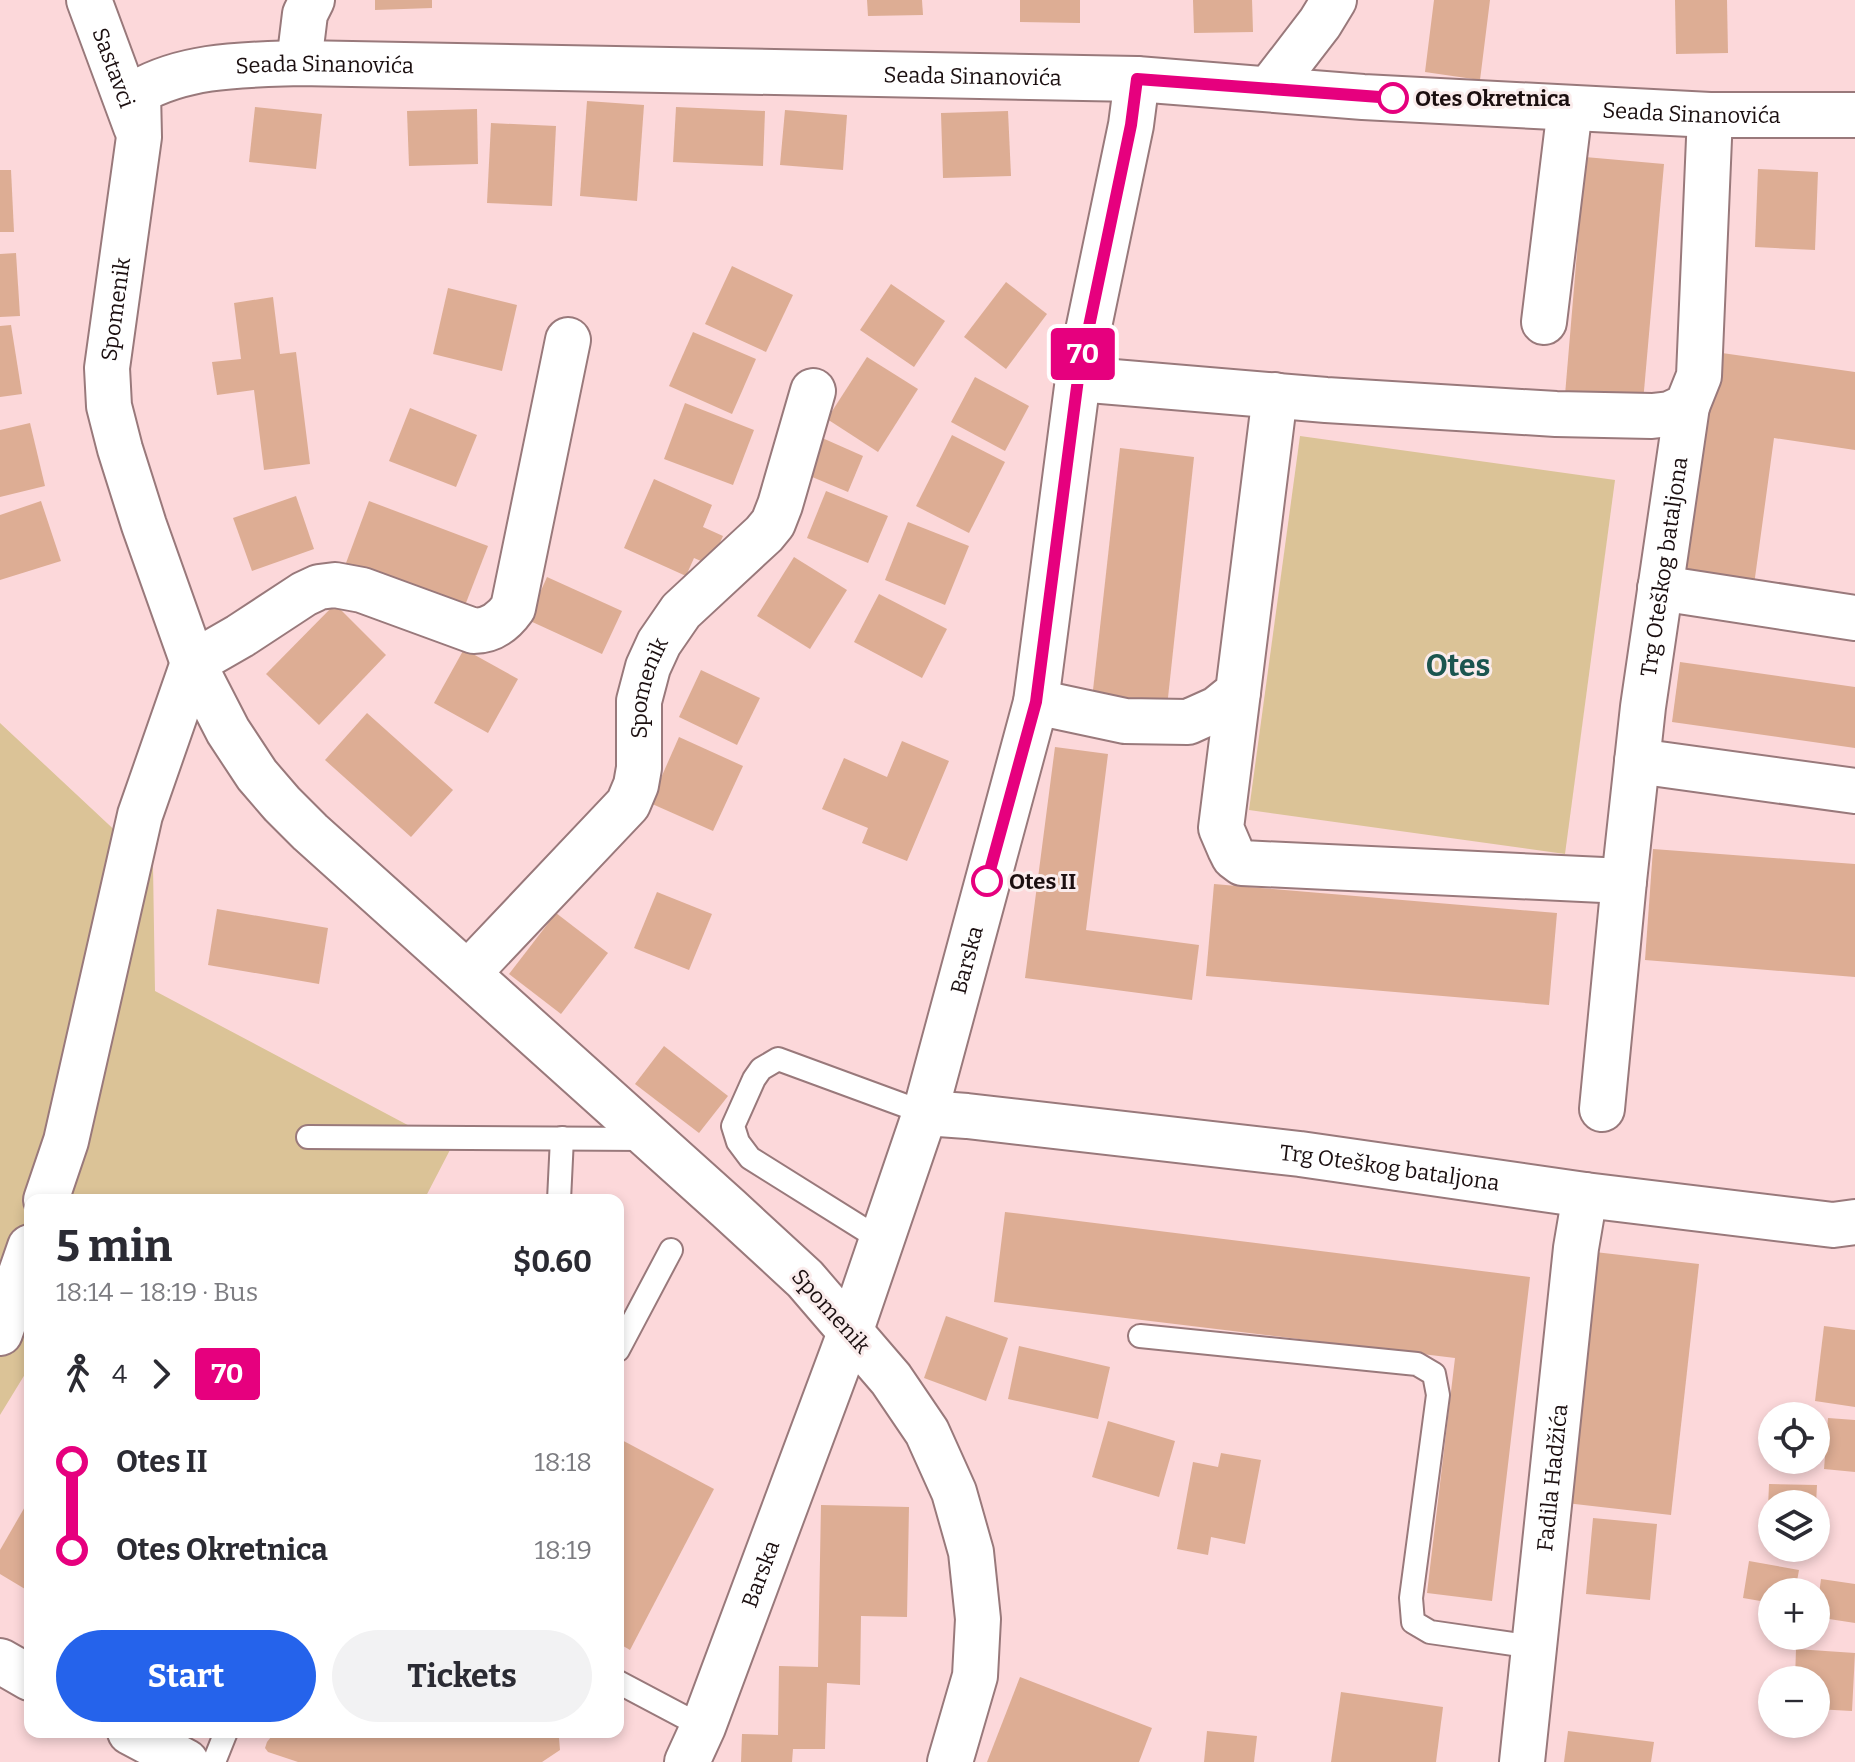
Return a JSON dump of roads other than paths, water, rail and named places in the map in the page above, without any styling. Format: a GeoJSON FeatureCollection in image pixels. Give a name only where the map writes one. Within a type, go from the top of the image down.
{"type":"FeatureCollection","features":[{"type":"Feature","properties":{"kind":"street","name":"Sastavci"},"geometry":{"type":"LineString","coordinates":[[89,0],[139,137]]}},
{"type":"Feature","properties":{"kind":"street"},"geometry":{"type":"LineString","coordinates":[[1270,88],[1334,0]]}},
{"type":"Feature","properties":{"kind":"street"},"geometry":{"type":"LineString","coordinates":[[299,63],[305,5]]}},
{"type":"Feature","properties":{"kind":"street","name":"Seada Sinanovića"},"geometry":{"type":"LineString","coordinates":[[139,137],[138,92],[156,82],[229,66],[299,63],[1137,79],[1363,97],[1570,108],[1710,115],[1855,115]]}},
{"type":"Feature","properties":{"kind":"street","name":"Barska"},"geometry":{"type":"LineString","coordinates":[[695,1744],[851,1330],[925,1113],[1036,702],[1078,379],[1131,125],[1137,79]]}},
{"type":"Feature","properties":{"kind":"street"},"geometry":{"type":"LineString","coordinates":[[1544,322],[1570,108]]}},
{"type":"Feature","properties":{"kind":"street","name":"Trg Oteškog bataljona"},"geometry":{"type":"LineString","coordinates":[[1602,1109],[1637,761],[1687,406],[1699,376],[1710,115]]}},
{"type":"Feature","properties":{"kind":"street","name":"Spomenik"},"geometry":{"type":"LineString","coordinates":[[139,137],[107,368],[109,406],[144,525],[193,663],[228,731],[257,775],[282,804],[794,1269],[851,1330],[891,1379],[927,1432],[954,1492],[971,1552],[978,1619],[975,1676],[950,1762]]}},
{"type":"Feature","properties":{"kind":"street"},"geometry":{"type":"LineString","coordinates":[[48,1194],[66,1141],[140,815],[193,663],[319,587],[335,585],[362,590],[474,631],[482,631],[502,621],[513,608],[568,340]]}},
{"type":"Feature","properties":{"kind":"street"},"geometry":{"type":"LineString","coordinates":[[1078,379],[1326,400],[1556,414],[1652,416],[1670,414],[1687,406]]}},
{"type":"Feature","properties":{"kind":"street","name":"Spomenik"},"geometry":{"type":"LineString","coordinates":[[468,973],[628,804],[639,768],[639,701],[648,667],[659,643],[681,611],[773,523],[813,391]]}},
{"type":"Feature","properties":{"kind":"street"},"geometry":{"type":"LineString","coordinates":[[1275,395],[1221,828],[1234,857],[1242,863],[1624,881]]}},
{"type":"Feature","properties":{"kind":"street"},"geometry":{"type":"LineString","coordinates":[[1660,588],[1855,618]]}},
{"type":"Feature","properties":{"kind":"street"},"geometry":{"type":"LineString","coordinates":[[1036,702],[1125,721],[1188,722],[1217,709],[1238,692]]}},
{"type":"Feature","properties":{"kind":"street"},"geometry":{"type":"LineString","coordinates":[[1637,761],[1855,791]]}},
{"type":"Feature","properties":{"kind":"street","name":"Trg Oteškog bataljona"},"geometry":{"type":"LineString","coordinates":[[925,1113],[1300,1154],[1585,1195],[1833,1225],[1855,1222]]}},
{"type":"Feature","properties":{"kind":"street","name":"Fadila Hadžića"},"geometry":{"type":"LineString","coordinates":[[1522,1762],[1574,1264],[1585,1195]]}},
{"type":"Feature","properties":{"kind":"street"},"geometry":{"type":"LineString","coordinates":[[15,1308],[24,1271]]}},
{"type":"Feature","properties":{"kind":"street"},"geometry":{"type":"LineString","coordinates":[[0,1661],[24,1675]]}},
{"type":"Feature","properties":{"kind":"street"},"geometry":{"type":"LineString","coordinates":[[141,1738],[186,1762]]}},
{"type":"Feature","properties":{"kind":"lane"},"geometry":{"type":"LineString","coordinates":[[881,1240],[750,1158],[738,1142],[733,1126],[754,1079],[761,1069],[778,1059],[925,1113]]}},
{"type":"Feature","properties":{"kind":"lane"},"geometry":{"type":"LineString","coordinates":[[308,1137],[652,1139]]}},
{"type":"Feature","properties":{"kind":"lane"},"geometry":{"type":"LineString","coordinates":[[559,1194],[562,1138]]}},
{"type":"Feature","properties":{"kind":"lane"},"geometry":{"type":"LineString","coordinates":[[624,1339],[671,1250]]}},
{"type":"Feature","properties":{"kind":"lane"},"geometry":{"type":"LineString","coordinates":[[1140,1336],[1417,1364],[1434,1374],[1438,1395],[1411,1598],[1413,1622],[1430,1632],[1533,1647]]}},
{"type":"Feature","properties":{"kind":"lane"},"geometry":{"type":"LineString","coordinates":[[624,1687],[695,1744]]}},
{"type":"Feature","properties":{"kind":"lane"},"geometry":{"type":"LineString","coordinates":[[214,1762],[224,1738]]}},
{"type":"Feature","properties":{"kind":"place","name":"Otes Okretnica"},"geometry":{"type":"Point","coordinates":[1393,98]}},
{"type":"Feature","properties":{"kind":"place","name":"Otes II"},"geometry":{"type":"Point","coordinates":[987,881]}},
{"type":"Feature","properties":{"kind":"district","name":"Otes"},"geometry":{"type":"Point","coordinates":[1458,666]}}]}
